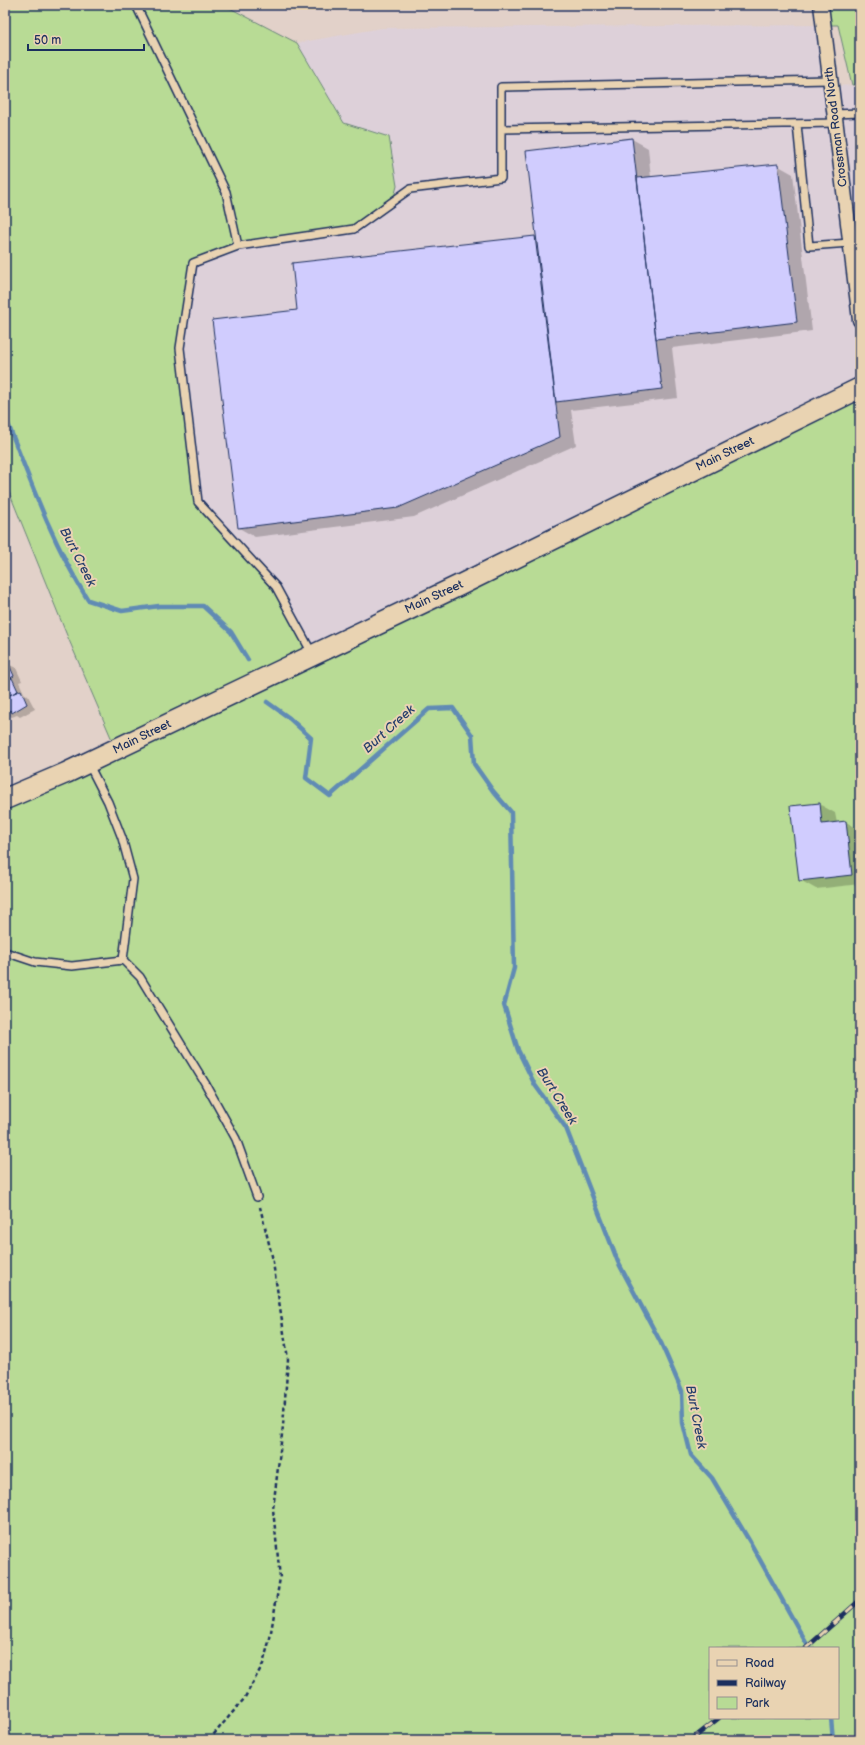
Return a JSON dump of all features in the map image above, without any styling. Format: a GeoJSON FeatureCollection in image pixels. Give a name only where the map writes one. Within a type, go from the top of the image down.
{"type":"FeatureCollection","features":[{"type":"Feature","properties":{"kind":"main road","name":"Main Street"},"geometry":{"type":"LineString","coordinates":[[5,799],[87,763],[460,585],[860,388]]}},
{"type":"Feature","properties":{"kind":"street","name":"Crossman Road North"},"geometry":{"type":"LineString","coordinates":[[821,5],[850,243],[856,265],[860,320]]}},
{"type":"Feature","properties":{"kind":"lane"},"geometry":{"type":"LineString","coordinates":[[136,5],[226,192],[238,246]]}},
{"type":"Feature","properties":{"kind":"lane"},"geometry":{"type":"LineString","coordinates":[[313,655],[276,587],[198,502],[180,348],[193,263],[238,246],[354,229],[410,189],[501,178],[501,87],[830,80]]}},
{"type":"Feature","properties":{"kind":"lane"},"geometry":{"type":"LineString","coordinates":[[501,129],[797,124],[860,113]]}},
{"type":"Feature","properties":{"kind":"lane"},"geometry":{"type":"LineString","coordinates":[[797,124],[809,246],[850,243]]}},
{"type":"Feature","properties":{"kind":"lane"},"geometry":{"type":"LineString","coordinates":[[87,763],[108,802],[122,838],[133,879],[123,960]]}},
{"type":"Feature","properties":{"kind":"lane"},"geometry":{"type":"LineString","coordinates":[[5,952],[35,962],[72,966],[123,960]]}},
{"type":"Feature","properties":{"kind":"lane"},"geometry":{"type":"LineString","coordinates":[[123,960],[140,977],[205,1083],[236,1139],[257,1197]]}},
{"type":"Feature","properties":{"kind":"path"},"geometry":{"type":"LineString","coordinates":[[209,1740],[244,1699],[263,1664],[270,1638],[280,1578],[274,1509],[283,1426],[288,1359],[272,1256],[257,1197]]}},
{"type":"Feature","properties":{"kind":"shaded area"},"geometry":{"type":"Polygon","coordinates":[[[824,25],[831,86],[860,85],[860,388],[313,655],[198,502],[180,348],[193,263],[389,137],[344,123],[297,43],[382,28],[824,25]]]}},
{"type":"Feature","properties":{"kind":"green space"},"geometry":{"type":"Polygon","coordinates":[[[5,5],[224,5],[297,43],[344,123],[389,137],[397,186],[393,201],[354,229],[238,246],[193,263],[180,348],[198,502],[276,587],[313,655],[860,388],[860,1740],[5,1740],[5,798],[116,749],[66,633],[5,482],[5,5]]]}},
{"type":"Feature","properties":{"kind":"green space"},"geometry":{"type":"Polygon","coordinates":[[[821,5],[860,5],[860,85],[852,85],[838,25],[824,25],[821,5]]]}},
{"type":"Feature","properties":{"kind":"building"},"geometry":{"type":"Polygon","coordinates":[[[632,138],[662,389],[556,402],[526,151],[632,138]]]}},
{"type":"Feature","properties":{"kind":"building"},"geometry":{"type":"Polygon","coordinates":[[[778,164],[797,322],[656,339],[637,178],[778,164]]]}},
{"type":"Feature","properties":{"kind":"building"},"geometry":{"type":"Polygon","coordinates":[[[535,236],[560,437],[398,508],[238,528],[212,320],[297,310],[292,263],[535,236]]]}},
{"type":"Feature","properties":{"kind":"building"},"geometry":{"type":"Polygon","coordinates":[[[8,662],[14,676],[5,681],[5,664],[8,662]]]}},
{"type":"Feature","properties":{"kind":"building"},"geometry":{"type":"Polygon","coordinates":[[[12,678],[18,691],[5,697],[5,681],[12,678]]]}},
{"type":"Feature","properties":{"kind":"building"},"geometry":{"type":"Polygon","coordinates":[[[21,690],[27,704],[12,713],[10,710],[5,713],[5,697],[21,690]]]}},
{"type":"Feature","properties":{"kind":"building"},"geometry":{"type":"Polygon","coordinates":[[[820,803],[822,824],[846,821],[852,875],[799,881],[790,806],[820,803]]]}},
{"type":"Feature","properties":{"kind":"waterway","name":"Burt Creek"},"geometry":{"type":"LineString","coordinates":[[5,416],[52,533],[88,600],[122,611],[159,606],[203,606],[231,632],[248,660]]}},
{"type":"Feature","properties":{"kind":"waterway","name":"Burt Creek"},"geometry":{"type":"LineString","coordinates":[[267,702],[288,717],[311,738],[306,778],[330,796],[429,709],[453,708],[472,735],[474,764],[493,791],[511,812],[514,968],[504,1005],[518,1050],[535,1085],[566,1128],[618,1262],[661,1343],[682,1391],[683,1423],[691,1455],[712,1478],[750,1542],[808,1647]]}},
{"type":"Feature","properties":{"kind":"waterway","name":"Burt Creek"},"geometry":{"type":"LineString","coordinates":[[831,1719],[833,1740]]}},
{"type":"Feature","properties":{"kind":"railway"},"geometry":{"type":"LineString","coordinates":[[807,1647],[860,1600]]}},
{"type":"Feature","properties":{"kind":"railway"},"geometry":{"type":"LineString","coordinates":[[691,1740],[718,1719]]}}]}
